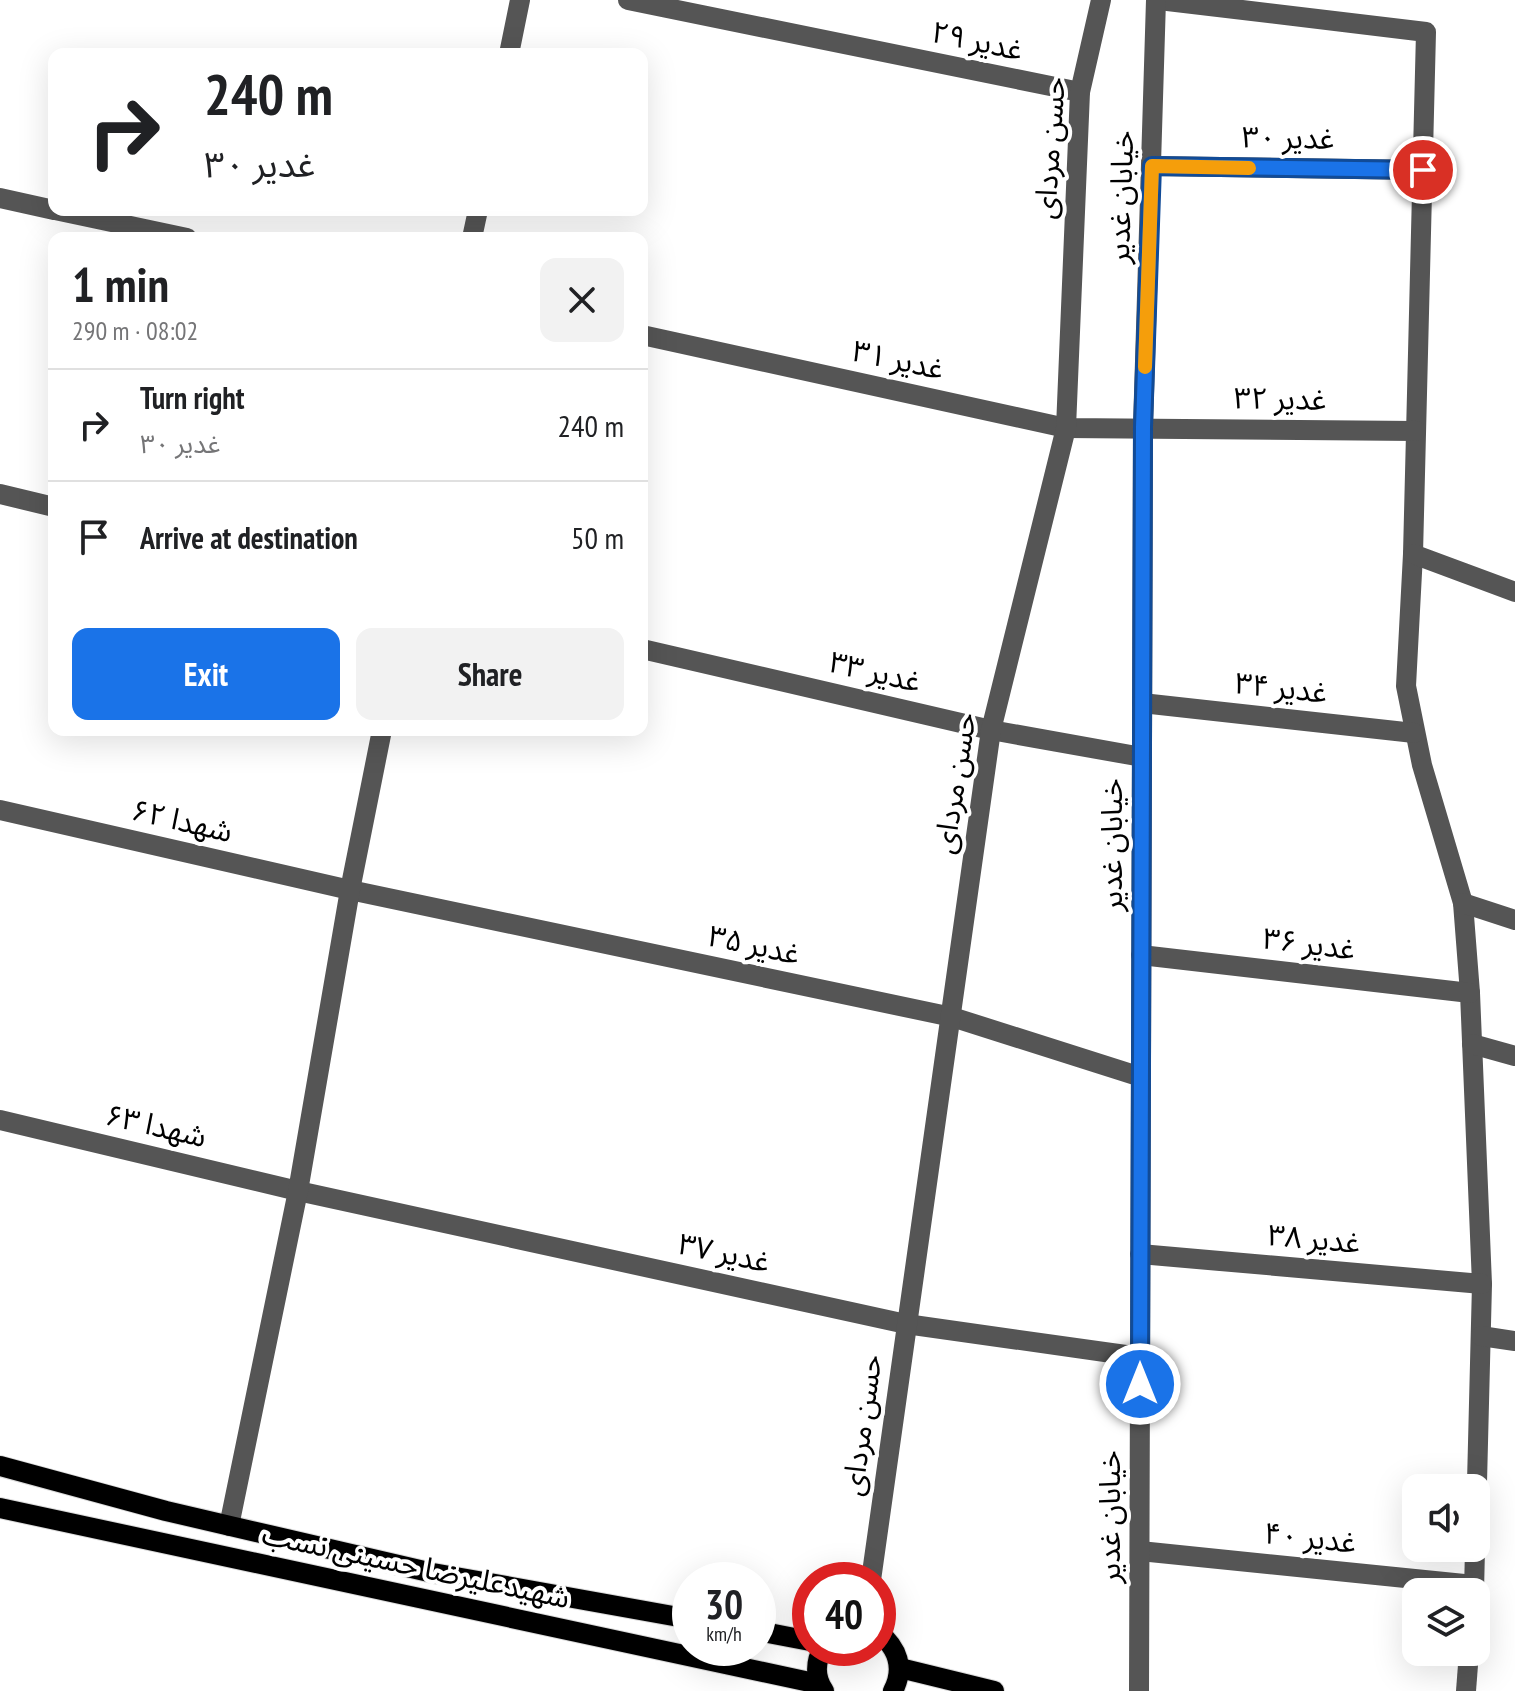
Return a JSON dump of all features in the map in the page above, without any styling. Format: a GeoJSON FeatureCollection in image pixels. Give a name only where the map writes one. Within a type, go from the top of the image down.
{"type":"FeatureCollection","features":[{"type":"Feature","properties":{"kind":"main road","name":"شهیدعلیرضا حسینی نسب"},"geometry":{"type":"LineString","coordinates":[[0,1466],[229,1526],[433,1573],[672,1616]]}},
{"type":"Feature","properties":{"kind":"main road","name":"شهیدعلیرضا حسینی نسب"},"geometry":{"type":"LineString","coordinates":[[0,1508],[822,1687]]}},
{"type":"Feature","properties":{"kind":"main road"},"geometry":{"type":"LineString","coordinates":[[893,1691],[900,1668],[896,1652]]}},
{"type":"Feature","properties":{"kind":"main road"},"geometry":{"type":"LineString","coordinates":[[818,1666],[822,1687]]}},
{"type":"Feature","properties":{"kind":"main road"},"geometry":{"type":"LineString","coordinates":[[900,1668],[994,1691]]}},
{"type":"Feature","properties":{"kind":"street"},"geometry":{"type":"LineString","coordinates":[[510,48],[520,0]]}},
{"type":"Feature","properties":{"kind":"street","name":"غدیر ۲۹"},"geometry":{"type":"LineString","coordinates":[[628,0],[1080,92]]}},
{"type":"Feature","properties":{"kind":"street","name":"حسن مردای"},"geometry":{"type":"LineString","coordinates":[[873,1562],[991,730],[1066,428],[1080,92],[1101,0]]}},
{"type":"Feature","properties":{"kind":"street"},"geometry":{"type":"LineString","coordinates":[[1157,0],[1426,32],[1413,554],[1406,686],[1414,733],[1463,903],[1470,993],[1482,1284],[1477,1474]]}},
{"type":"Feature","properties":{"kind":"street","name":"خیابان غدیر"},"geometry":{"type":"LineString","coordinates":[[1139,1691],[1143,427],[1157,0]]}},
{"type":"Feature","properties":{"kind":"street","name":"غدیر ۳۰"},"geometry":{"type":"LineString","coordinates":[[1152,166],[1423,170]]}},
{"type":"Feature","properties":{"kind":"street"},"geometry":{"type":"LineString","coordinates":[[0,198],[48,209]]}},
{"type":"Feature","properties":{"kind":"street"},"geometry":{"type":"LineString","coordinates":[[82,216],[158,232]]}},
{"type":"Feature","properties":{"kind":"street","name":"غدیر ۳۱"},"geometry":{"type":"LineString","coordinates":[[648,336],[1066,428],[1143,427]]}},
{"type":"Feature","properties":{"kind":"street","name":"غدیر ۳۲"},"geometry":{"type":"LineString","coordinates":[[1143,427],[1416,431]]}},
{"type":"Feature","properties":{"kind":"street"},"geometry":{"type":"LineString","coordinates":[[0,494],[48,506]]}},
{"type":"Feature","properties":{"kind":"street"},"geometry":{"type":"LineString","coordinates":[[1413,554],[1515,592]]}},
{"type":"Feature","properties":{"kind":"street","name":"غدیر ۳۳"},"geometry":{"type":"LineString","coordinates":[[648,650],[991,730],[1142,757]]}},
{"type":"Feature","properties":{"kind":"street","name":"غدیر ۳۴"},"geometry":{"type":"LineString","coordinates":[[1142,703],[1414,733]]}},
{"type":"Feature","properties":{"kind":"street"},"geometry":{"type":"LineString","coordinates":[[229,1526],[298,1191],[350,890],[381,736]]}},
{"type":"Feature","properties":{"kind":"street","name":"شهدا ۶۲"},"geometry":{"type":"LineString","coordinates":[[0,810],[350,890]]}},
{"type":"Feature","properties":{"kind":"street","name":"غدیر ۳۵"},"geometry":{"type":"LineString","coordinates":[[350,890],[952,1017],[1141,1077]]}},
{"type":"Feature","properties":{"kind":"street"},"geometry":{"type":"LineString","coordinates":[[1463,903],[1515,920]]}},
{"type":"Feature","properties":{"kind":"street","name":"غدیر ۳۶"},"geometry":{"type":"LineString","coordinates":[[1141,955],[1470,993]]}},
{"type":"Feature","properties":{"kind":"street"},"geometry":{"type":"LineString","coordinates":[[1472,1044],[1515,1056]]}},
{"type":"Feature","properties":{"kind":"street","name":"شهدا ۶۳"},"geometry":{"type":"LineString","coordinates":[[0,1120],[298,1191]]}},
{"type":"Feature","properties":{"kind":"street","name":"غدیر ۳۷"},"geometry":{"type":"LineString","coordinates":[[298,1191],[906,1324],[1140,1357]]}},
{"type":"Feature","properties":{"kind":"street","name":"غدیر ۳۸"},"geometry":{"type":"LineString","coordinates":[[1140,1254],[1482,1284]]}},
{"type":"Feature","properties":{"kind":"street"},"geometry":{"type":"LineString","coordinates":[[1481,1336],[1515,1341]]}},
{"type":"Feature","properties":{"kind":"street","name":"غدیر ۴۰"},"geometry":{"type":"LineString","coordinates":[[1140,1551],[1402,1580]]}},
{"type":"Feature","properties":{"kind":"street"},"geometry":{"type":"LineString","coordinates":[[1466,1691],[1468,1666]]}},
{"type":"Feature","properties":{"kind":"slow traffic"},"geometry":{"type":"LineString","coordinates":[[1145,367],[1152,166],[1249,168]]}},
{"type":"Feature","properties":{"kind":"route"},"geometry":{"type":"LineString","coordinates":[[1140,1384],[1143,427],[1152,166],[1423,170]]}}]}
